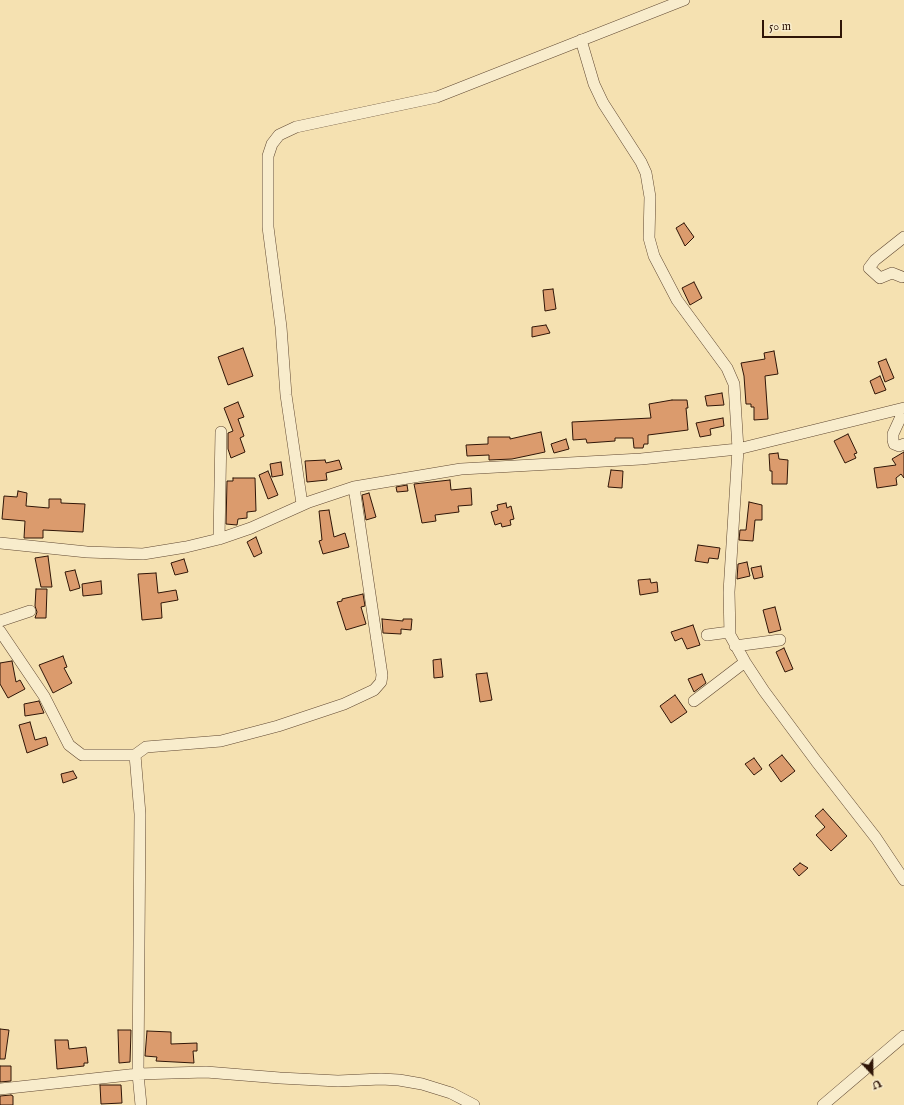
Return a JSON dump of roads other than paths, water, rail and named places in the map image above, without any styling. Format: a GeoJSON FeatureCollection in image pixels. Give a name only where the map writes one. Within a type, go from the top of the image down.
{"type":"FeatureCollection","features":[{"type":"Feature","properties":{"kind":"street"},"geometry":{"type":"LineString","coordinates":[[302,504],[286,395],[281,327],[268,227],[268,156],[272,144],[279,135],[296,127],[422,102],[684,0]]}},
{"type":"Feature","properties":{"kind":"street"},"geometry":{"type":"LineString","coordinates":[[582,40],[594,84],[603,103],[642,162],[646,173],[650,197],[649,238],[654,256],[686,314],[731,376],[736,394],[738,449],[729,592],[729,632],[735,646],[745,662],[816,761],[876,838],[904,880]]}},
{"type":"Feature","properties":{"kind":"street"},"geometry":{"type":"LineString","coordinates":[[902,277],[892,273],[880,278],[869,268],[875,260],[904,237]]}},
{"type":"Feature","properties":{"kind":"street"},"geometry":{"type":"LineString","coordinates":[[0,543],[87,552],[143,554],[186,548],[251,528],[302,504],[354,488],[461,469],[641,459],[738,449],[904,409]]}},
{"type":"Feature","properties":{"kind":"street"},"geometry":{"type":"LineString","coordinates":[[904,409],[893,434],[894,444],[899,446],[904,444]]}},
{"type":"Feature","properties":{"kind":"street"},"geometry":{"type":"LineString","coordinates":[[219,539],[221,432]]}},
{"type":"Feature","properties":{"kind":"street"},"geometry":{"type":"LineString","coordinates":[[0,631],[44,696],[66,740],[73,750],[82,755],[135,754],[146,747],[221,741],[278,726],[355,700],[374,690],[379,684],[382,675],[354,488]]}},
{"type":"Feature","properties":{"kind":"street"},"geometry":{"type":"LineString","coordinates":[[0,621],[30,611]]}},
{"type":"Feature","properties":{"kind":"street"},"geometry":{"type":"LineString","coordinates":[[707,635],[729,632]]}},
{"type":"Feature","properties":{"kind":"street"},"geometry":{"type":"LineString","coordinates":[[735,646],[780,640]]}},
{"type":"Feature","properties":{"kind":"street"},"geometry":{"type":"LineString","coordinates":[[694,701],[745,662]]}},
{"type":"Feature","properties":{"kind":"street"},"geometry":{"type":"LineString","coordinates":[[135,754],[140,821],[138,1074],[141,1105]]}},
{"type":"Feature","properties":{"kind":"street"},"geometry":{"type":"LineString","coordinates":[[822,1105],[904,1036]]}},
{"type":"Feature","properties":{"kind":"street"},"geometry":{"type":"LineString","coordinates":[[0,1089],[138,1074],[206,1072],[280,1078],[399,1080],[422,1084],[451,1093],[474,1105]]}}]}
